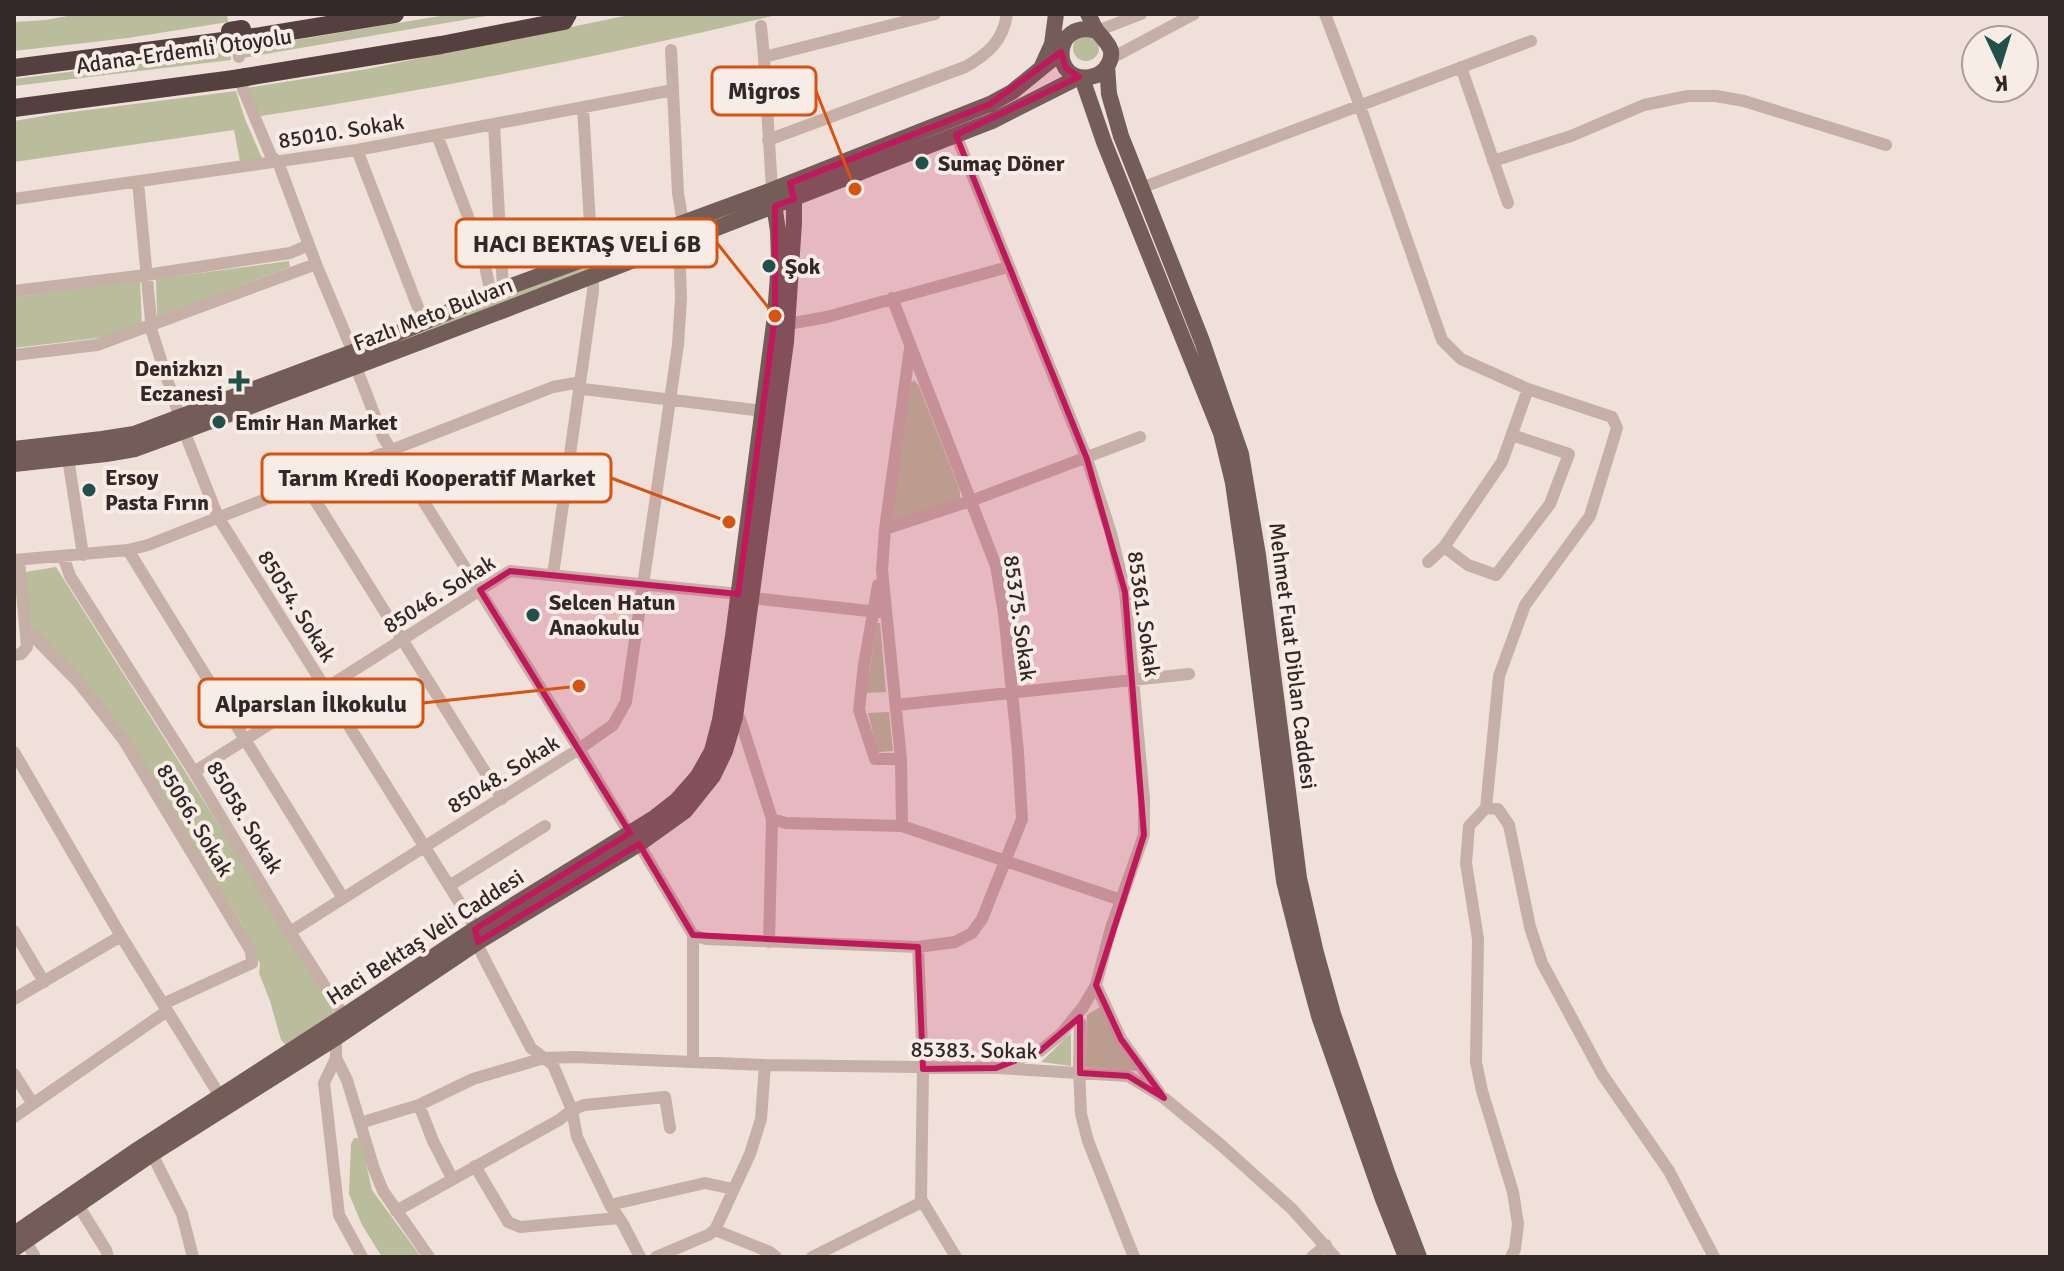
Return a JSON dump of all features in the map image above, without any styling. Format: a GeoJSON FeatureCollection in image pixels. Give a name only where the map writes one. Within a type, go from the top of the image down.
{"type":"FeatureCollection","features":[{"type":"Feature","properties":{"kind":"highway"},"geometry":{"type":"LineString","coordinates":[[14,108],[239,57],[339,14]]}},
{"type":"Feature","properties":{"kind":"highway","name":"Adana-Erdemli Otoyolu"},"geometry":{"type":"LineString","coordinates":[[14,98],[239,57],[395,14]]}},
{"type":"Feature","properties":{"kind":"highway","name":"Adana-Erdemli Otoyolu"},"geometry":{"type":"LineString","coordinates":[[14,68],[239,57],[445,35],[550,14]]}},
{"type":"Feature","properties":{"kind":"highway"},"geometry":{"type":"LineString","coordinates":[[14,58],[239,57],[441,45],[564,21],[568,14]]}},
{"type":"Feature","properties":{"kind":"main road"},"geometry":{"type":"LineString","coordinates":[[1057,14],[1066,68],[1081,77],[1095,76],[1109,62],[1109,43],[1097,31],[1088,14]]}},
{"type":"Feature","properties":{"kind":"main road"},"geometry":{"type":"LineString","coordinates":[[1040,69],[1052,44],[1057,14]]}},
{"type":"Feature","properties":{"kind":"main road"},"geometry":{"type":"LineString","coordinates":[[1064,44],[1081,29],[1097,31]]}},
{"type":"Feature","properties":{"kind":"main road","name":"Fazlı Meto Bulvarı"},"geometry":{"type":"LineString","coordinates":[[792,191],[990,104],[1012,92],[1064,44]]}},
{"type":"Feature","properties":{"kind":"main road","name":"Mehmet Fuat Diblan Caddesi"},"geometry":{"type":"LineString","coordinates":[[1109,62],[1109,94],[1121,136],[1202,341],[1241,454],[1258,555],[1299,878],[1333,1014],[1419,1257]]}},
{"type":"Feature","properties":{"kind":"main road","name":"Fazlı Meto Bulvarı"},"geometry":{"type":"LineString","coordinates":[[14,464],[135,449],[182,424],[354,359],[593,277],[773,198],[992,121],[1081,77]]}},
{"type":"Feature","properties":{"kind":"main road","name":"Mehmet Fuat Diblan Caddesi"},"geometry":{"type":"LineString","coordinates":[[1081,77],[1221,433],[1233,483],[1242,544],[1284,881],[1319,1016],[1406,1257]]}},
{"type":"Feature","properties":{"kind":"main road"},"geometry":{"type":"LineString","coordinates":[[1054,89],[1084,98],[1093,109]]}},
{"type":"Feature","properties":{"kind":"main road"},"geometry":{"type":"LineString","coordinates":[[746,596],[788,324],[793,250],[792,191]]}},
{"type":"Feature","properties":{"kind":"main road"},"geometry":{"type":"LineString","coordinates":[[634,839],[685,811],[713,776],[725,751],[735,717],[763,411],[775,316],[779,261],[773,198]]}},
{"type":"Feature","properties":{"kind":"main road","name":"Fazlı Meto Bulvarı"},"geometry":{"type":"LineString","coordinates":[[354,359],[424,323],[497,292],[683,223],[773,198]]}},
{"type":"Feature","properties":{"kind":"main road","name":"Fazlı Meto Bulvarı"},"geometry":{"type":"LineString","coordinates":[[14,449],[102,439],[182,424]]}},
{"type":"Feature","properties":{"kind":"main road","name":"Haci Bektaş Veli Caddesi"},"geometry":{"type":"LineString","coordinates":[[16,1241],[78,1205],[344,1016],[634,839],[677,800],[698,776],[712,751],[746,596]]}},
{"type":"Feature","properties":{"kind":"main road","name":"Haci Bektaş Veli Caddesi"},"geometry":{"type":"LineString","coordinates":[[16,1241],[223,1102],[334,1039],[476,935]]}},
{"type":"Feature","properties":{"kind":"street"},"geometry":{"type":"LineString","coordinates":[[764,57],[935,14]]}},
{"type":"Feature","properties":{"kind":"street"},"geometry":{"type":"LineString","coordinates":[[768,140],[965,67],[985,56],[997,43],[1006,25],[1007,14]]}},
{"type":"Feature","properties":{"kind":"street"},"geometry":{"type":"LineString","coordinates":[[1110,14],[1136,16]]}},
{"type":"Feature","properties":{"kind":"street"},"geometry":{"type":"LineString","coordinates":[[1109,62],[1194,14]]}},
{"type":"Feature","properties":{"kind":"street"},"geometry":{"type":"LineString","coordinates":[[1325,14],[1442,340],[1461,359],[1528,389],[1612,417],[1617,428],[1590,516],[1525,605],[1499,676],[1486,808],[1469,826],[1466,863],[1478,939],[1476,1062],[1513,1192],[1518,1224],[1511,1257]]}},
{"type":"Feature","properties":{"kind":"street"},"geometry":{"type":"LineString","coordinates":[[1097,31],[1136,16]]}},
{"type":"Feature","properties":{"kind":"street"},"geometry":{"type":"LineString","coordinates":[[761,26],[773,198]]}},
{"type":"Feature","properties":{"kind":"street"},"geometry":{"type":"LineString","coordinates":[[1141,188],[1531,41]]}},
{"type":"Feature","properties":{"kind":"street"},"geometry":{"type":"LineString","coordinates":[[671,50],[678,193],[683,223]]}},
{"type":"Feature","properties":{"kind":"street"},"geometry":{"type":"LineString","coordinates":[[239,57],[271,156],[278,162],[383,437],[693,935],[693,1062]]}},
{"type":"Feature","properties":{"kind":"street"},"geometry":{"type":"LineString","coordinates":[[1461,67],[1508,203]]}},
{"type":"Feature","properties":{"kind":"street","name":"85010. Sokak"},"geometry":{"type":"LineString","coordinates":[[14,199],[357,150],[673,90]]}},
{"type":"Feature","properties":{"kind":"street"},"geometry":{"type":"LineString","coordinates":[[1493,161],[1571,136],[1644,105],[1688,96],[1716,96],[1744,101],[1886,145]]}},
{"type":"Feature","properties":{"kind":"street"},"geometry":{"type":"LineString","coordinates":[[583,107],[592,257]]}},
{"type":"Feature","properties":{"kind":"street"},"geometry":{"type":"LineString","coordinates":[[494,124],[497,292]]}},
{"type":"Feature","properties":{"kind":"street"},"geometry":{"type":"LineString","coordinates":[[437,135],[497,292]]}},
{"type":"Feature","properties":{"kind":"street","name":"85361. Sokak"},"geometry":{"type":"LineString","coordinates":[[956,135],[1087,459],[1111,533],[1125,592],[1144,799],[1144,835],[1111,928],[1096,985],[1061,1034],[1040,1051],[996,1068]]}},
{"type":"Feature","properties":{"kind":"street"},"geometry":{"type":"LineString","coordinates":[[357,150],[424,323]]}},
{"type":"Feature","properties":{"kind":"street","name":"85054. Sokak"},"geometry":{"type":"LineString","coordinates":[[138,182],[151,326],[182,424],[218,517],[449,886],[531,1048],[553,1065],[572,1110],[577,1137],[640,1257]]}},
{"type":"Feature","properties":{"kind":"street","name":"85048. Sokak"},"geometry":{"type":"LineString","coordinates":[[290,932],[579,749],[613,725],[626,702],[678,345],[681,298],[679,241]]}},
{"type":"Feature","properties":{"kind":"street"},"geometry":{"type":"LineString","coordinates":[[14,291],[290,253],[309,245]]}},
{"type":"Feature","properties":{"kind":"street"},"geometry":{"type":"LineString","coordinates":[[14,355],[97,345],[316,264]]}},
{"type":"Feature","properties":{"kind":"street"},"geometry":{"type":"LineString","coordinates":[[788,324],[827,317],[1008,267]]}},
{"type":"Feature","properties":{"kind":"street"},"geometry":{"type":"LineString","coordinates":[[553,575],[593,277]]}},
{"type":"Feature","properties":{"kind":"street","name":"85375. Sokak"},"geometry":{"type":"LineString","coordinates":[[892,298],[996,566],[1004,613],[1022,819],[982,919],[972,933],[955,942],[918,947]]}},
{"type":"Feature","properties":{"kind":"street"},"geometry":{"type":"LineString","coordinates":[[901,759],[875,759],[859,710],[879,612],[885,529],[910,344]]}},
{"type":"Feature","properties":{"kind":"street"},"geometry":{"type":"LineString","coordinates":[[14,655],[21,654],[27,647],[16,560],[128,550],[148,545],[553,387],[575,383],[583,389],[763,411]]}},
{"type":"Feature","properties":{"kind":"street"},"geometry":{"type":"LineString","coordinates":[[1428,562],[1444,547],[1502,462],[1528,389]]}},
{"type":"Feature","properties":{"kind":"street"},"geometry":{"type":"LineString","coordinates":[[1444,547],[1468,565],[1496,575],[1550,504],[1569,454],[1512,435]]}},
{"type":"Feature","properties":{"kind":"street"},"geometry":{"type":"LineString","coordinates":[[885,529],[1087,459],[1140,437]]}},
{"type":"Feature","properties":{"kind":"street"},"geometry":{"type":"LineString","coordinates":[[68,458],[83,555]]}},
{"type":"Feature","properties":{"kind":"street"},"geometry":{"type":"LineString","coordinates":[[305,484],[502,799]]}},
{"type":"Feature","properties":{"kind":"street"},"geometry":{"type":"LineString","coordinates":[[128,550],[343,898]]}},
{"type":"Feature","properties":{"kind":"street","name":"85058. Sokak"},"geometry":{"type":"LineString","coordinates":[[63,556],[70,576],[344,1016]]}},
{"type":"Feature","properties":{"kind":"street","name":"85046. Sokak"},"geometry":{"type":"LineString","coordinates":[[194,772],[510,571],[644,583],[879,612]]}},
{"type":"Feature","properties":{"kind":"street"},"geometry":{"type":"LineString","coordinates":[[879,612],[896,705],[902,826]]}},
{"type":"Feature","properties":{"kind":"street","name":"85066. Sokak"},"geometry":{"type":"LineString","coordinates":[[26,635],[32,635],[79,683],[123,739],[251,951],[252,963],[165,1008]]}},
{"type":"Feature","properties":{"kind":"street"},"geometry":{"type":"LineString","coordinates":[[896,705],[1189,674]]}},
{"type":"Feature","properties":{"kind":"street"},"geometry":{"type":"LineString","coordinates":[[735,717],[740,719],[772,819],[769,942]]}},
{"type":"Feature","properties":{"kind":"street"},"geometry":{"type":"LineString","coordinates":[[14,752],[121,936],[223,1102]]}},
{"type":"Feature","properties":{"kind":"street"},"geometry":{"type":"LineString","coordinates":[[1486,808],[1498,809],[1509,825],[1530,927],[1542,963],[1602,1074],[1669,1171],[1714,1257]]}},
{"type":"Feature","properties":{"kind":"street"},"geometry":{"type":"LineString","coordinates":[[772,819],[786,823],[902,826],[1121,900]]}},
{"type":"Feature","properties":{"kind":"street"},"geometry":{"type":"LineString","coordinates":[[449,886],[545,826]]}},
{"type":"Feature","properties":{"kind":"street"},"geometry":{"type":"LineString","coordinates":[[14,931],[44,982]]}},
{"type":"Feature","properties":{"kind":"street"},"geometry":{"type":"LineString","coordinates":[[693,935],[706,939],[918,947],[923,1069],[922,1202],[956,1257]]}},
{"type":"Feature","properties":{"kind":"street"},"geometry":{"type":"LineString","coordinates":[[14,999],[121,936]]}},
{"type":"Feature","properties":{"kind":"street"},"geometry":{"type":"LineString","coordinates":[[1096,985],[1121,1039],[1164,1098]]}},
{"type":"Feature","properties":{"kind":"street"},"geometry":{"type":"LineString","coordinates":[[14,1117],[165,1008]]}},
{"type":"Feature","properties":{"kind":"street"},"geometry":{"type":"LineString","coordinates":[[1075,1017],[1080,1023],[1081,1114],[1088,1141],[1134,1257]]}},
{"type":"Feature","properties":{"kind":"street"},"geometry":{"type":"LineString","coordinates":[[334,1039],[336,1058],[324,1083],[339,1215],[362,1257]]}},
{"type":"Feature","properties":{"kind":"street"},"geometry":{"type":"LineString","coordinates":[[336,1058],[347,1080],[383,1191],[429,1257]]}},
{"type":"Feature","properties":{"kind":"street","name":"85383. Sokak"},"geometry":{"type":"LineString","coordinates":[[360,1123],[419,1105],[473,1079],[544,1058],[923,1069],[996,1068],[1128,1076],[1164,1098],[1221,1145],[1292,1209],[1335,1257]]}},
{"type":"Feature","properties":{"kind":"street"},"geometry":{"type":"LineString","coordinates":[[656,1257],[715,1230],[750,1154],[761,1119],[765,1065]]}},
{"type":"Feature","properties":{"kind":"street"},"geometry":{"type":"LineString","coordinates":[[14,1074],[33,1104]]}},
{"type":"Feature","properties":{"kind":"street"},"geometry":{"type":"LineString","coordinates":[[396,1211],[572,1110],[601,1102],[665,1097],[670,1128]]}},
{"type":"Feature","properties":{"kind":"street"},"geometry":{"type":"LineString","coordinates":[[419,1105],[452,1178]]}},
{"type":"Feature","properties":{"kind":"street"},"geometry":{"type":"LineString","coordinates":[[152,1154],[182,1214],[193,1257]]}},
{"type":"Feature","properties":{"kind":"street"},"geometry":{"type":"LineString","coordinates":[[475,1166],[508,1222],[520,1227],[619,1218]]}},
{"type":"Feature","properties":{"kind":"street"},"geometry":{"type":"LineString","coordinates":[[610,1205],[705,1183],[733,1189]]}},
{"type":"Feature","properties":{"kind":"street"},"geometry":{"type":"LineString","coordinates":[[812,1257],[922,1202]]}},
{"type":"Feature","properties":{"kind":"street"},"geometry":{"type":"LineString","coordinates":[[78,1205],[108,1257]]}},
{"type":"Feature","properties":{"kind":"street"},"geometry":{"type":"LineString","coordinates":[[715,1230],[776,1257]]}},
{"type":"Feature","properties":{"kind":"street"},"geometry":{"type":"LineString","coordinates":[[16,1241],[28,1245],[35,1257]]}},
{"type":"Feature","properties":{"kind":"street"},"geometry":{"type":"LineString","coordinates":[[1312,1257],[1326,1245]]}},
{"type":"Feature","properties":{"kind":"highlighted area"},"geometry":{"type":"Polygon","coordinates":[[[1061,52],[1066,68],[1079,77],[956,135],[1087,459],[1125,592],[1144,835],[1096,985],[1121,1039],[1164,1098],[1128,1076],[1080,1073],[1080,1017],[1040,1051],[996,1068],[923,1069],[918,947],[693,935],[639,844],[478,942],[475,929],[630,833],[480,590],[510,571],[738,594],[775,316],[775,206],[794,199],[790,183],[990,104],[1061,52]]]}},
{"type":"Feature","properties":{"kind":"green space"},"geometry":{"type":"Polygon","coordinates":[[[78,14],[227,14],[228,22],[128,38],[14,51],[14,22],[78,14]]]}},
{"type":"Feature","properties":{"kind":"green space"},"geometry":{"type":"Polygon","coordinates":[[[452,14],[498,14],[243,58],[242,49],[452,14]]]}},
{"type":"Feature","properties":{"kind":"green space"},"geometry":{"type":"Polygon","coordinates":[[[634,14],[781,14],[522,70],[261,116],[246,88],[367,69],[634,14]]]}},
{"type":"Feature","properties":{"kind":"green space"},"geometry":{"type":"Polygon","coordinates":[[[1086,35],[1095,39],[1099,48],[1095,57],[1086,61],[1077,57],[1073,48],[1077,39],[1086,35]]]}},
{"type":"Feature","properties":{"kind":"green space"},"geometry":{"type":"Polygon","coordinates":[[[230,51],[231,60],[14,86],[14,79],[230,51]]]}},
{"type":"Feature","properties":{"kind":"green space"},"geometry":{"type":"Polygon","coordinates":[[[236,91],[262,158],[240,162],[234,130],[14,162],[14,121],[236,91]]]}},
{"type":"Feature","properties":{"kind":"green space"},"geometry":{"type":"Polygon","coordinates":[[[765,198],[767,204],[272,392],[512,292],[765,198]]]}},
{"type":"Feature","properties":{"kind":"green space"},"geometry":{"type":"Polygon","coordinates":[[[289,261],[290,267],[157,317],[156,279],[289,261]]]}},
{"type":"Feature","properties":{"kind":"green space"},"geometry":{"type":"Polygon","coordinates":[[[140,281],[142,326],[98,338],[14,348],[14,297],[140,281]]]}},
{"type":"Feature","properties":{"kind":"green space"},"geometry":{"type":"Polygon","coordinates":[[[914,380],[960,491],[960,499],[891,521],[911,383],[914,380]]]}},
{"type":"Feature","properties":{"kind":"green space"},"geometry":{"type":"Polygon","coordinates":[[[56,567],[335,1014],[287,1046],[281,1040],[259,973],[260,964],[243,926],[188,837],[61,656],[30,627],[25,572],[56,567]]]}},
{"type":"Feature","properties":{"kind":"green space"},"geometry":{"type":"Polygon","coordinates":[[[877,623],[880,623],[886,692],[866,693],[877,623]]]}},
{"type":"Feature","properties":{"kind":"green space"},"geometry":{"type":"Polygon","coordinates":[[[889,712],[893,751],[878,752],[868,713],[889,712]]]}},
{"type":"Feature","properties":{"kind":"green space"},"geometry":{"type":"Polygon","coordinates":[[[1100,1007],[1138,1071],[1085,1067],[1087,1015],[1100,1007]]]}},
{"type":"Feature","properties":{"kind":"green space"},"geometry":{"type":"Polygon","coordinates":[[[1071,1033],[1071,1066],[1041,1062],[1071,1033]]]}},
{"type":"Feature","properties":{"kind":"green space"},"geometry":{"type":"Polygon","coordinates":[[[354,1138],[361,1141],[372,1190],[421,1257],[382,1257],[362,1225],[349,1194],[351,1144],[354,1138]]]}},
{"type":"Feature","properties":{"kind":"place","name":"Sumaç Döner"},"geometry":{"type":"Point","coordinates":[922,163]}},
{"type":"Feature","properties":{"kind":"place","name":"Migros"},"geometry":{"type":"Point","coordinates":[855,189]}},
{"type":"Feature","properties":{"kind":"place","name":"Şok"},"geometry":{"type":"Point","coordinates":[769,266]}},
{"type":"Feature","properties":{"kind":"place","name":"HACI BEKTAŞ VELİ 6B"},"geometry":{"type":"Point","coordinates":[775,316]}},
{"type":"Feature","properties":{"kind":"place","name":"Denizkızı Eczanesi"},"geometry":{"type":"Point","coordinates":[239,381]}},
{"type":"Feature","properties":{"kind":"place","name":"Emir Han Market"},"geometry":{"type":"Point","coordinates":[219,422]}},
{"type":"Feature","properties":{"kind":"place","name":"Ersoy Pasta Fırın"},"geometry":{"type":"Point","coordinates":[89,490]}},
{"type":"Feature","properties":{"kind":"place","name":"Tarım Kredi Kooperatif Market"},"geometry":{"type":"Point","coordinates":[729,522]}},
{"type":"Feature","properties":{"kind":"place","name":"Selcen Hatun Anaokulu"},"geometry":{"type":"Point","coordinates":[533,615]}},
{"type":"Feature","properties":{"kind":"place","name":"Alparslan İlkokulu"},"geometry":{"type":"Point","coordinates":[579,686]}}]}
